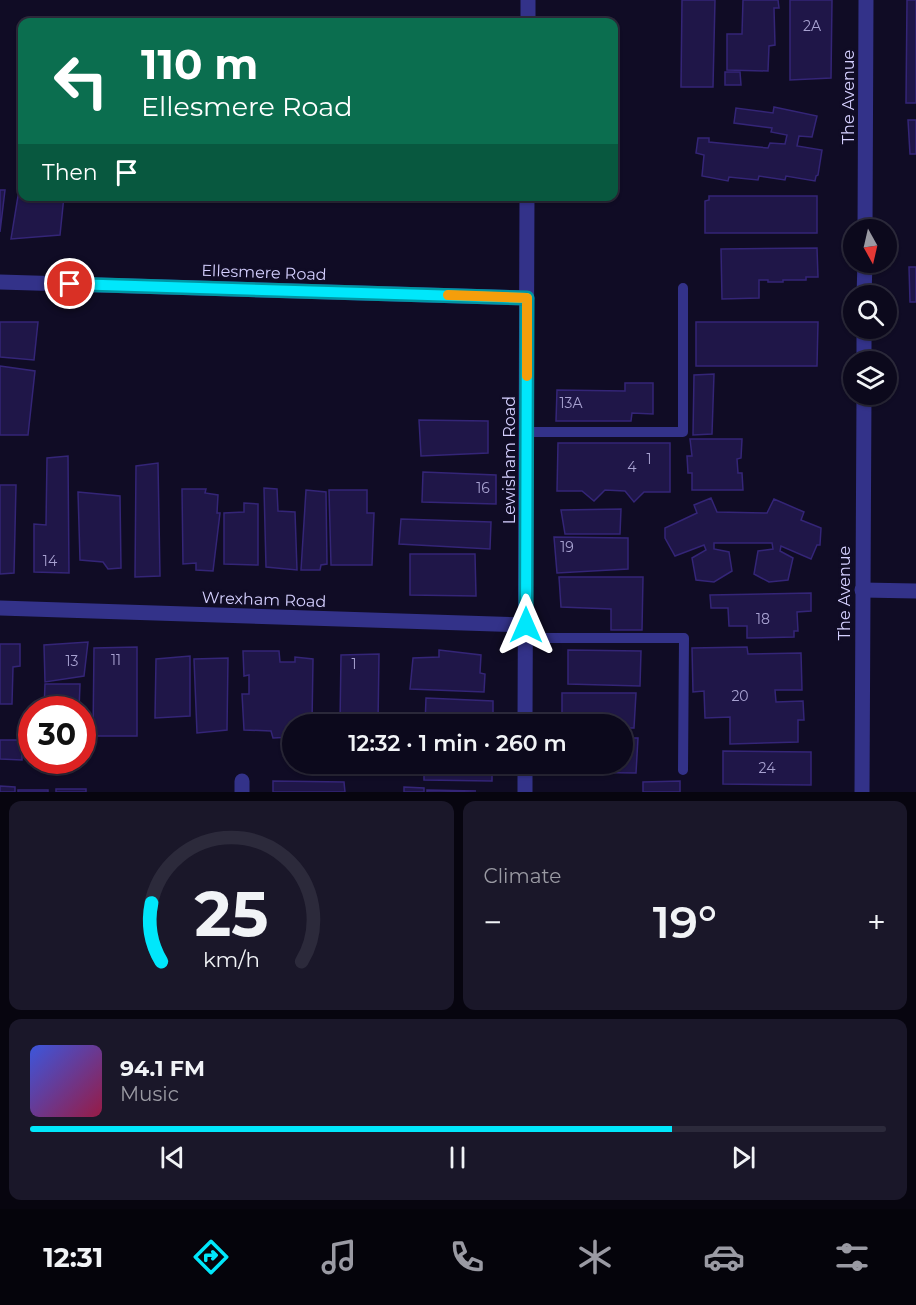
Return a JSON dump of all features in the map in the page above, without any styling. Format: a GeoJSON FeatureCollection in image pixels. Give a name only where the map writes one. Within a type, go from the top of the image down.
{"type":"FeatureCollection","features":[{"type":"Feature","properties":{"kind":"street"},"geometry":{"type":"LineString","coordinates":[[528,0],[528,18]]}},
{"type":"Feature","properties":{"kind":"street","name":"The Avenue"},"geometry":{"type":"LineString","coordinates":[[865,219],[866,0]]}},
{"type":"Feature","properties":{"kind":"street","name":"Lewisham Road"},"geometry":{"type":"LineString","coordinates":[[525,714],[527,201]]}},
{"type":"Feature","properties":{"kind":"street","name":"Ellesmere Road"},"geometry":{"type":"LineString","coordinates":[[0,282],[527,298]]}},
{"type":"Feature","properties":{"kind":"street","name":"The Avenue"},"geometry":{"type":"LineString","coordinates":[[862,792],[864,405]]}},
{"type":"Feature","properties":{"kind":"street"},"geometry":{"type":"LineString","coordinates":[[862,590],[916,591]]}},
{"type":"Feature","properties":{"kind":"street","name":"Wrexham Road"},"geometry":{"type":"LineString","coordinates":[[0,608],[526,631]]}},
{"type":"Feature","properties":{"kind":"street"},"geometry":{"type":"LineString","coordinates":[[525,774],[525,792]]}},
{"type":"Feature","properties":{"kind":"lane"},"geometry":{"type":"LineString","coordinates":[[527,432],[683,432],[683,288]]}},
{"type":"Feature","properties":{"kind":"lane"},"geometry":{"type":"LineString","coordinates":[[526,631],[684,639],[682,770]]}},
{"type":"Feature","properties":{"kind":"building"},"geometry":{"type":"Polygon","coordinates":[[[682,0],[715,0],[713,87],[681,87],[682,0]]]}},
{"type":"Feature","properties":{"kind":"building"},"geometry":{"type":"Polygon","coordinates":[[[743,0],[778,0],[779,8],[774,8],[775,45],[769,46],[768,71],[727,70],[727,34],[742,34],[743,0]]]}},
{"type":"Feature","properties":{"kind":"building"},"geometry":{"type":"Polygon","coordinates":[[[790,0],[832,0],[831,78],[790,80],[790,0]]]}},
{"type":"Feature","properties":{"kind":"building"},"geometry":{"type":"Polygon","coordinates":[[[907,0],[916,0],[916,103],[906,103],[907,0]]]}},
{"type":"Feature","properties":{"kind":"building"},"geometry":{"type":"Polygon","coordinates":[[[725,72],[740,72],[741,85],[725,85],[725,72]]]}},
{"type":"Feature","properties":{"kind":"building"},"geometry":{"type":"Polygon","coordinates":[[[774,107],[817,116],[812,137],[799,136],[797,146],[822,150],[815,181],[786,176],[785,180],[759,176],[758,180],[729,177],[728,181],[702,176],[704,155],[696,153],[698,138],[709,138],[709,142],[768,148],[770,143],[785,144],[787,135],[771,132],[772,128],[734,123],[736,108],[773,113],[774,107]]]}},
{"type":"Feature","properties":{"kind":"building"},"geometry":{"type":"Polygon","coordinates":[[[908,120],[916,120],[916,154],[910,154],[908,120]]]}},
{"type":"Feature","properties":{"kind":"building"},"geometry":{"type":"Polygon","coordinates":[[[0,190],[5,190],[0,232],[0,190]]]}},
{"type":"Feature","properties":{"kind":"building"},"geometry":{"type":"Polygon","coordinates":[[[18,196],[18,201],[63,201],[60,235],[11,239],[18,196]]]}},
{"type":"Feature","properties":{"kind":"building"},"geometry":{"type":"Polygon","coordinates":[[[709,196],[817,196],[817,233],[705,233],[705,201],[709,200],[709,196]]]}},
{"type":"Feature","properties":{"kind":"building"},"geometry":{"type":"Polygon","coordinates":[[[817,248],[818,277],[806,277],[806,280],[783,280],[783,282],[759,280],[759,298],[722,299],[721,249],[817,248]]]}},
{"type":"Feature","properties":{"kind":"building"},"geometry":{"type":"Polygon","coordinates":[[[909,267],[916,267],[916,302],[910,302],[909,267]]]}},
{"type":"Feature","properties":{"kind":"building"},"geometry":{"type":"Polygon","coordinates":[[[0,322],[38,322],[34,360],[0,357],[0,322]]]}},
{"type":"Feature","properties":{"kind":"building"},"geometry":{"type":"Polygon","coordinates":[[[696,322],[818,322],[817,366],[696,366],[696,322]]]}},
{"type":"Feature","properties":{"kind":"building"},"geometry":{"type":"Polygon","coordinates":[[[0,366],[35,371],[28,435],[0,435],[0,366]]]}},
{"type":"Feature","properties":{"kind":"building"},"geometry":{"type":"Polygon","coordinates":[[[714,374],[712,434],[693,435],[694,375],[714,374]]]}},
{"type":"Feature","properties":{"kind":"building"},"geometry":{"type":"Polygon","coordinates":[[[625,383],[653,383],[653,414],[632,413],[631,421],[556,421],[557,390],[625,391],[625,383]]]}},
{"type":"Feature","properties":{"kind":"building"},"geometry":{"type":"Polygon","coordinates":[[[419,420],[488,421],[488,453],[421,456],[419,420]]]}},
{"type":"Feature","properties":{"kind":"building"},"geometry":{"type":"Polygon","coordinates":[[[690,439],[742,439],[741,458],[737,459],[738,473],[742,473],[743,490],[692,490],[692,473],[688,473],[687,456],[692,456],[690,439]]]}},
{"type":"Feature","properties":{"kind":"building"},"geometry":{"type":"Polygon","coordinates":[[[558,443],[670,443],[670,492],[644,492],[634,502],[625,491],[605,490],[594,501],[582,491],[557,491],[558,443]]]}},
{"type":"Feature","properties":{"kind":"building"},"geometry":{"type":"Polygon","coordinates":[[[68,456],[69,573],[34,572],[34,524],[46,525],[47,458],[68,456]]]}},
{"type":"Feature","properties":{"kind":"building"},"geometry":{"type":"Polygon","coordinates":[[[158,463],[160,576],[135,577],[136,466],[158,463]]]}},
{"type":"Feature","properties":{"kind":"building"},"geometry":{"type":"Polygon","coordinates":[[[423,472],[496,475],[496,504],[422,502],[423,472]]]}},
{"type":"Feature","properties":{"kind":"building"},"geometry":{"type":"Polygon","coordinates":[[[0,485],[16,485],[14,573],[0,574],[0,485]]]}},
{"type":"Feature","properties":{"kind":"building"},"geometry":{"type":"Polygon","coordinates":[[[264,488],[277,489],[278,511],[295,512],[297,570],[266,567],[264,488]]]}},
{"type":"Feature","properties":{"kind":"building"},"geometry":{"type":"Polygon","coordinates":[[[182,489],[206,489],[205,493],[218,495],[217,513],[220,513],[213,571],[196,570],[196,563],[183,564],[182,489]]]}},
{"type":"Feature","properties":{"kind":"building"},"geometry":{"type":"Polygon","coordinates":[[[306,490],[326,492],[327,564],[321,565],[320,570],[301,570],[306,490]]]}},
{"type":"Feature","properties":{"kind":"building"},"geometry":{"type":"Polygon","coordinates":[[[329,490],[367,490],[367,513],[374,513],[372,565],[331,565],[329,490]]]}},
{"type":"Feature","properties":{"kind":"building"},"geometry":{"type":"Polygon","coordinates":[[[78,492],[120,496],[121,568],[108,569],[103,562],[80,560],[78,492]]]}},
{"type":"Feature","properties":{"kind":"building"},"geometry":{"type":"Polygon","coordinates":[[[711,498],[717,512],[767,513],[774,499],[804,512],[801,520],[821,528],[820,545],[817,545],[811,559],[781,546],[780,551],[793,558],[788,580],[769,582],[754,574],[758,551],[773,549],[772,543],[714,543],[714,549],[729,552],[732,571],[714,582],[696,580],[692,558],[706,550],[704,545],[675,556],[665,538],[665,528],[697,513],[694,505],[711,498]]]}},
{"type":"Feature","properties":{"kind":"building"},"geometry":{"type":"Polygon","coordinates":[[[244,503],[258,504],[258,565],[224,564],[224,513],[244,512],[244,503]]]}},
{"type":"Feature","properties":{"kind":"building"},"geometry":{"type":"Polygon","coordinates":[[[621,509],[620,534],[565,534],[561,510],[621,509]]]}},
{"type":"Feature","properties":{"kind":"building"},"geometry":{"type":"Polygon","coordinates":[[[401,519],[491,522],[490,549],[399,544],[401,519]]]}},
{"type":"Feature","properties":{"kind":"building"},"geometry":{"type":"Polygon","coordinates":[[[554,537],[628,538],[628,569],[557,573],[554,537]]]}},
{"type":"Feature","properties":{"kind":"building"},"geometry":{"type":"Polygon","coordinates":[[[410,554],[475,554],[476,596],[410,595],[410,554]]]}},
{"type":"Feature","properties":{"kind":"building"},"geometry":{"type":"Polygon","coordinates":[[[559,577],[643,577],[642,630],[611,630],[611,609],[561,607],[559,577]]]}},
{"type":"Feature","properties":{"kind":"building"},"geometry":{"type":"Polygon","coordinates":[[[811,593],[811,611],[797,612],[798,631],[794,631],[794,637],[747,638],[747,626],[729,626],[728,608],[711,608],[710,595],[811,593]]]}},
{"type":"Feature","properties":{"kind":"building"},"geometry":{"type":"Polygon","coordinates":[[[88,642],[84,676],[45,682],[44,645],[88,642]]]}},
{"type":"Feature","properties":{"kind":"building"},"geometry":{"type":"Polygon","coordinates":[[[0,644],[20,644],[20,666],[13,667],[12,704],[0,704],[0,644]]]}},
{"type":"Feature","properties":{"kind":"building"},"geometry":{"type":"Polygon","coordinates":[[[137,647],[137,736],[96,736],[94,648],[137,647]]]}},
{"type":"Feature","properties":{"kind":"building"},"geometry":{"type":"Polygon","coordinates":[[[747,647],[748,654],[801,653],[802,690],[775,690],[776,702],[803,701],[804,720],[798,720],[798,742],[730,744],[730,717],[705,718],[704,691],[693,692],[692,648],[747,647]]]}},
{"type":"Feature","properties":{"kind":"building"},"geometry":{"type":"Polygon","coordinates":[[[439,650],[481,655],[480,673],[485,674],[484,692],[410,689],[413,658],[439,657],[439,650]]]}},
{"type":"Feature","properties":{"kind":"building"},"geometry":{"type":"Polygon","coordinates":[[[568,650],[641,651],[640,686],[568,684],[568,650]]]}},
{"type":"Feature","properties":{"kind":"building"},"geometry":{"type":"Polygon","coordinates":[[[243,651],[279,651],[280,662],[295,662],[295,657],[313,659],[312,714],[282,714],[282,738],[273,738],[271,731],[244,730],[242,694],[249,694],[249,675],[244,676],[243,651]]]}},
{"type":"Feature","properties":{"kind":"building"},"geometry":{"type":"Polygon","coordinates":[[[379,654],[378,714],[340,714],[341,655],[379,654]]]}},
{"type":"Feature","properties":{"kind":"building"},"geometry":{"type":"Polygon","coordinates":[[[190,656],[190,716],[155,718],[156,659],[190,656]]]}},
{"type":"Feature","properties":{"kind":"building"},"geometry":{"type":"Polygon","coordinates":[[[228,658],[227,730],[197,733],[194,659],[228,658]]]}},
{"type":"Feature","properties":{"kind":"building"},"geometry":{"type":"Polygon","coordinates":[[[45,684],[80,684],[80,696],[45,696],[45,684]]]}},
{"type":"Feature","properties":{"kind":"building"},"geometry":{"type":"Polygon","coordinates":[[[562,693],[636,693],[634,728],[633,714],[562,714],[562,693]]]}},
{"type":"Feature","properties":{"kind":"building"},"geometry":{"type":"Polygon","coordinates":[[[426,698],[493,701],[493,714],[425,714],[426,698]]]}},
{"type":"Feature","properties":{"kind":"building"},"geometry":{"type":"Polygon","coordinates":[[[633,738],[638,738],[636,773],[633,773],[633,738]]]}},
{"type":"Feature","properties":{"kind":"building"},"geometry":{"type":"Polygon","coordinates":[[[0,740],[18,740],[18,760],[0,759],[0,740]]]}},
{"type":"Feature","properties":{"kind":"building"},"geometry":{"type":"Polygon","coordinates":[[[723,751],[811,752],[811,785],[723,784],[723,751]]]}},
{"type":"Feature","properties":{"kind":"building"},"geometry":{"type":"Polygon","coordinates":[[[424,774],[492,774],[492,781],[424,780],[424,774]]]}},
{"type":"Feature","properties":{"kind":"building"},"geometry":{"type":"Polygon","coordinates":[[[273,781],[344,782],[345,792],[273,792],[273,781]]]}},
{"type":"Feature","properties":{"kind":"building"},"geometry":{"type":"Polygon","coordinates":[[[680,781],[680,792],[643,792],[643,782],[680,781]]]}},
{"type":"Feature","properties":{"kind":"building"},"geometry":{"type":"Polygon","coordinates":[[[0,786],[15,787],[15,792],[0,792],[0,786]]]}},
{"type":"Feature","properties":{"kind":"building"},"geometry":{"type":"Polygon","coordinates":[[[404,787],[424,788],[424,792],[404,792],[404,787]]]}},
{"type":"Feature","properties":{"kind":"building"},"geometry":{"type":"Polygon","coordinates":[[[56,789],[86,789],[86,792],[56,792],[56,789]]]}},
{"type":"Feature","properties":{"kind":"building"},"geometry":{"type":"Polygon","coordinates":[[[18,790],[48,790],[48,792],[18,792],[18,790]]]}},
{"type":"Feature","properties":{"kind":"building"},"geometry":{"type":"Polygon","coordinates":[[[427,790],[476,791],[427,792],[427,790]]]}},
{"type":"Feature","properties":{"kind":"slow traffic"},"geometry":{"type":"LineString","coordinates":[[448,295],[527,298],[527,376]]}},
{"type":"Feature","properties":{"kind":"route"},"geometry":{"type":"LineString","coordinates":[[70,284],[527,298],[526,625]]}}]}
